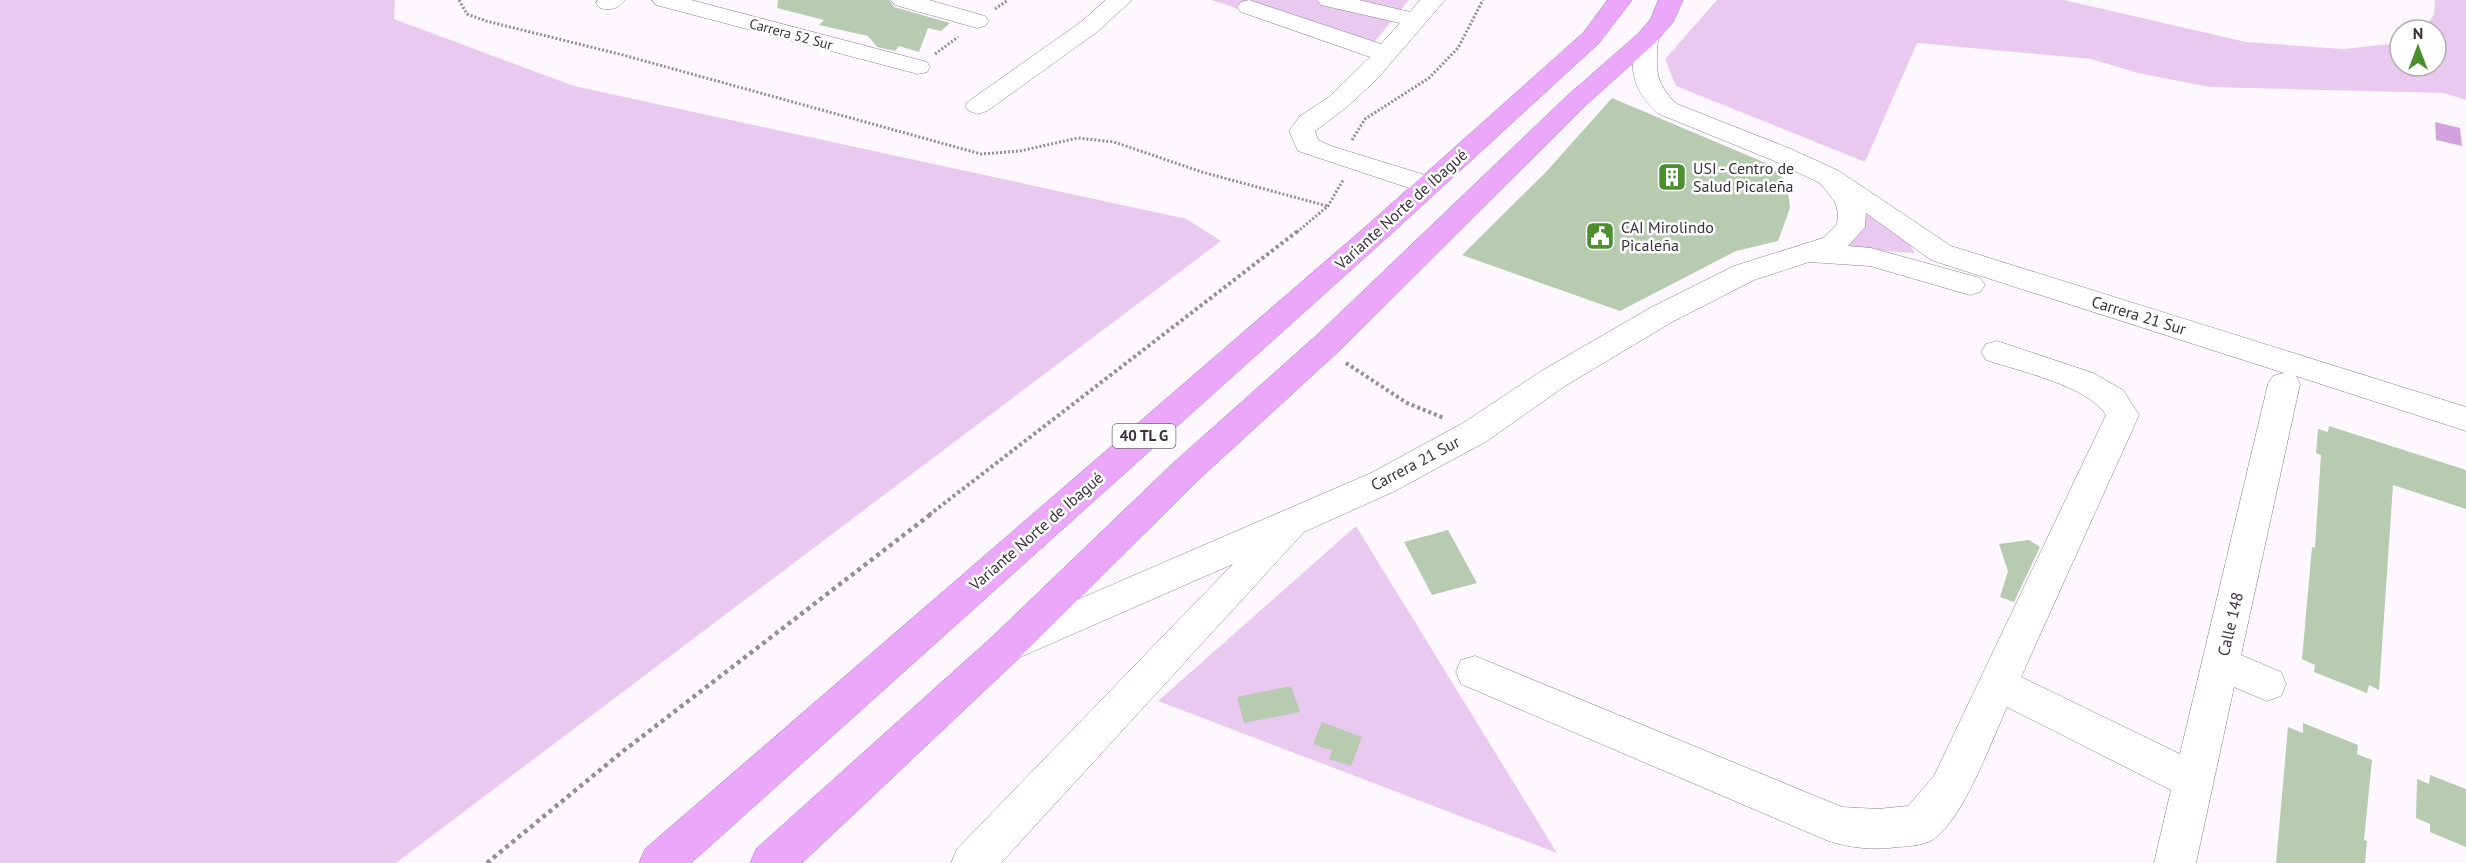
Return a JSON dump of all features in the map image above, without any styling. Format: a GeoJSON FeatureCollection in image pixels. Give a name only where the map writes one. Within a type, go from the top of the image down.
{"type":"FeatureCollection","features":[{"type":"Feature","properties":{"kind":"highway","name":"Variante Norte de Ibagué"},"geometry":{"type":"LineString","coordinates":[[660,863],[1428,185],[1591,38],[1620,0]]}},
{"type":"Feature","properties":{"kind":"highway","name":"40 TL G"},"geometry":{"type":"LineString","coordinates":[[771,863],[1005,648],[1183,474],[1329,342],[1577,100],[1646,39],[1661,22],[1671,0]]}},
{"type":"Feature","properties":{"kind":"street","name":"Carrera 52 Sur"},"geometry":{"type":"LineString","coordinates":[[664,0],[918,68]]}},
{"type":"Feature","properties":{"kind":"street"},"geometry":{"type":"LineString","coordinates":[[903,0],[977,21]]}},
{"type":"Feature","properties":{"kind":"street"},"geometry":{"type":"LineString","coordinates":[[978,106],[1089,27],[1120,0]]}},
{"type":"Feature","properties":{"kind":"street"},"geometry":{"type":"LineString","coordinates":[[1329,0],[1426,9]]}},
{"type":"Feature","properties":{"kind":"street"},"geometry":{"type":"LineString","coordinates":[[1399,0],[1426,9]]}},
{"type":"Feature","properties":{"kind":"street"},"geometry":{"type":"LineString","coordinates":[[1250,7],[1386,54]]}},
{"type":"Feature","properties":{"kind":"street"},"geometry":{"type":"LineString","coordinates":[[1426,9],[1353,88],[1309,121],[1302,131],[1307,146],[1428,185]]}},
{"type":"Feature","properties":{"kind":"street","name":"Carrera 21 Sur"},"geometry":{"type":"LineString","coordinates":[[1646,39],[1645,82],[1651,96],[1668,110],[1829,177],[1848,188],[1915,239],[1933,262]]}},
{"type":"Feature","properties":{"kind":"street","name":"Carrera 21 Sur"},"geometry":{"type":"LineString","coordinates":[[1005,648],[1383,482],[1474,432],[1554,378],[1661,315],[1744,273],[1833,244],[1851,227],[1852,213],[1848,200],[1829,177]]}},
{"type":"Feature","properties":{"kind":"street","name":"Carrera 21 Sur"},"geometry":{"type":"LineString","coordinates":[[1810,253],[1933,262],[2288,363],[2451,426]]}},
{"type":"Feature","properties":{"kind":"street"},"geometry":{"type":"LineString","coordinates":[[1475,672],[1840,826],[1878,829],[1919,825],[1949,789],[2123,416],[2112,398],[2082,381],[1997,352]]}},
{"type":"Feature","properties":{"kind":"street","name":"Calle 148"},"geometry":{"type":"LineString","coordinates":[[2175,863],[2288,363]]}},
{"type":"Feature","properties":{"kind":"street"},"geometry":{"type":"LineString","coordinates":[[972,863],[1298,519]]}},
{"type":"Feature","properties":{"kind":"street"},"geometry":{"type":"LineString","coordinates":[[2221,663],[2266,684]]}},
{"type":"Feature","properties":{"kind":"street"},"geometry":{"type":"LineString","coordinates":[[1998,684],[2194,781]]}},
{"type":"Feature","properties":{"kind":"path"},"geometry":{"type":"LineString","coordinates":[[459,0],[467,14],[486,21],[622,55],[981,154],[1020,151],[1078,138],[1114,142],[1202,172],[1328,206]]}},
{"type":"Feature","properties":{"kind":"path"},"geometry":{"type":"LineString","coordinates":[[487,863],[622,752],[1328,206],[1342,185],[1350,145],[1365,119],[1429,78],[1458,48],[1483,0]]}},
{"type":"Feature","properties":{"kind":"path"},"geometry":{"type":"LineString","coordinates":[[1329,342],[1347,364],[1407,403],[1474,432]]}},
{"type":"Feature","properties":{"kind":"shaded area"},"geometry":{"type":"Polygon","coordinates":[[[0,0],[395,0],[394,19],[574,86],[1187,219],[1221,241],[396,863],[0,863],[0,0]]]}},
{"type":"Feature","properties":{"kind":"shaded area"},"geometry":{"type":"Polygon","coordinates":[[[1211,0],[1409,0],[1367,51],[1211,0]]]}},
{"type":"Feature","properties":{"kind":"shaded area"},"geometry":{"type":"Polygon","coordinates":[[[1717,0],[2064,0],[2246,42],[2343,49],[2388,44],[2388,78],[2448,78],[2448,18],[2432,18],[2435,0],[2466,0],[2466,100],[2444,93],[2209,87],[2138,73],[2091,59],[1917,43],[1865,162],[1676,86],[1665,59],[1717,0]]]}},
{"type":"Feature","properties":{"kind":"shaded area"},"geometry":{"type":"Polygon","coordinates":[[[2435,122],[2460,128],[2462,146],[2436,140],[2435,122]]]}},
{"type":"Feature","properties":{"kind":"shaded area"},"geometry":{"type":"Polygon","coordinates":[[[1862,209],[1908,242],[1915,253],[1842,248],[1862,209]]]}},
{"type":"Feature","properties":{"kind":"shaded area"},"geometry":{"type":"Polygon","coordinates":[[[1356,526],[1557,853],[1158,701],[1356,526]]]}},
{"type":"Feature","properties":{"kind":"building"},"geometry":{"type":"Polygon","coordinates":[[[778,0],[889,0],[894,7],[950,23],[941,31],[928,28],[919,52],[899,46],[895,51],[877,47],[868,36],[819,25],[824,20],[777,8],[778,0]]]}},
{"type":"Feature","properties":{"kind":"building"},"geometry":{"type":"Polygon","coordinates":[[[1612,98],[1768,164],[1787,182],[1790,208],[1778,241],[1736,251],[1620,311],[1462,255],[1546,172],[1612,98]]]}},
{"type":"Feature","properties":{"kind":"building"},"geometry":{"type":"Polygon","coordinates":[[[2329,426],[2466,470],[2466,509],[2393,485],[2379,690],[2369,685],[2367,693],[2314,672],[2315,665],[2302,659],[2312,547],[2315,548],[2321,455],[2316,453],[2318,429],[2328,432],[2329,426]]]}},
{"type":"Feature","properties":{"kind":"building"},"geometry":{"type":"Polygon","coordinates":[[[1448,530],[1477,583],[1432,595],[1404,542],[1448,530]]]}},
{"type":"Feature","properties":{"kind":"building"},"geometry":{"type":"Polygon","coordinates":[[[2029,540],[2040,547],[2014,602],[2000,597],[2008,571],[1999,544],[2029,540]]]}},
{"type":"Feature","properties":{"kind":"building"},"geometry":{"type":"Polygon","coordinates":[[[1291,686],[1300,712],[1244,723],[1237,697],[1291,686]]]}},
{"type":"Feature","properties":{"kind":"building"},"geometry":{"type":"Polygon","coordinates":[[[1322,722],[1362,737],[1351,766],[1329,759],[1332,751],[1313,744],[1322,722]]]}},
{"type":"Feature","properties":{"kind":"building"},"geometry":{"type":"Polygon","coordinates":[[[2303,723],[2358,745],[2357,754],[2372,760],[2364,840],[2367,841],[2365,863],[2276,863],[2288,727],[2303,733],[2303,723]]]}},
{"type":"Feature","properties":{"kind":"building"},"geometry":{"type":"Polygon","coordinates":[[[2430,775],[2466,789],[2466,847],[2430,832],[2430,824],[2416,818],[2417,779],[2429,784],[2430,775]]]}},
{"type":"Feature","properties":{"kind":"place","name":"USI - Centro de Salud Picaleña"},"geometry":{"type":"Point","coordinates":[1672,177]}},
{"type":"Feature","properties":{"kind":"place","name":"CAI Mirolindo Picaleña"},"geometry":{"type":"Point","coordinates":[1600,236]}}]}
